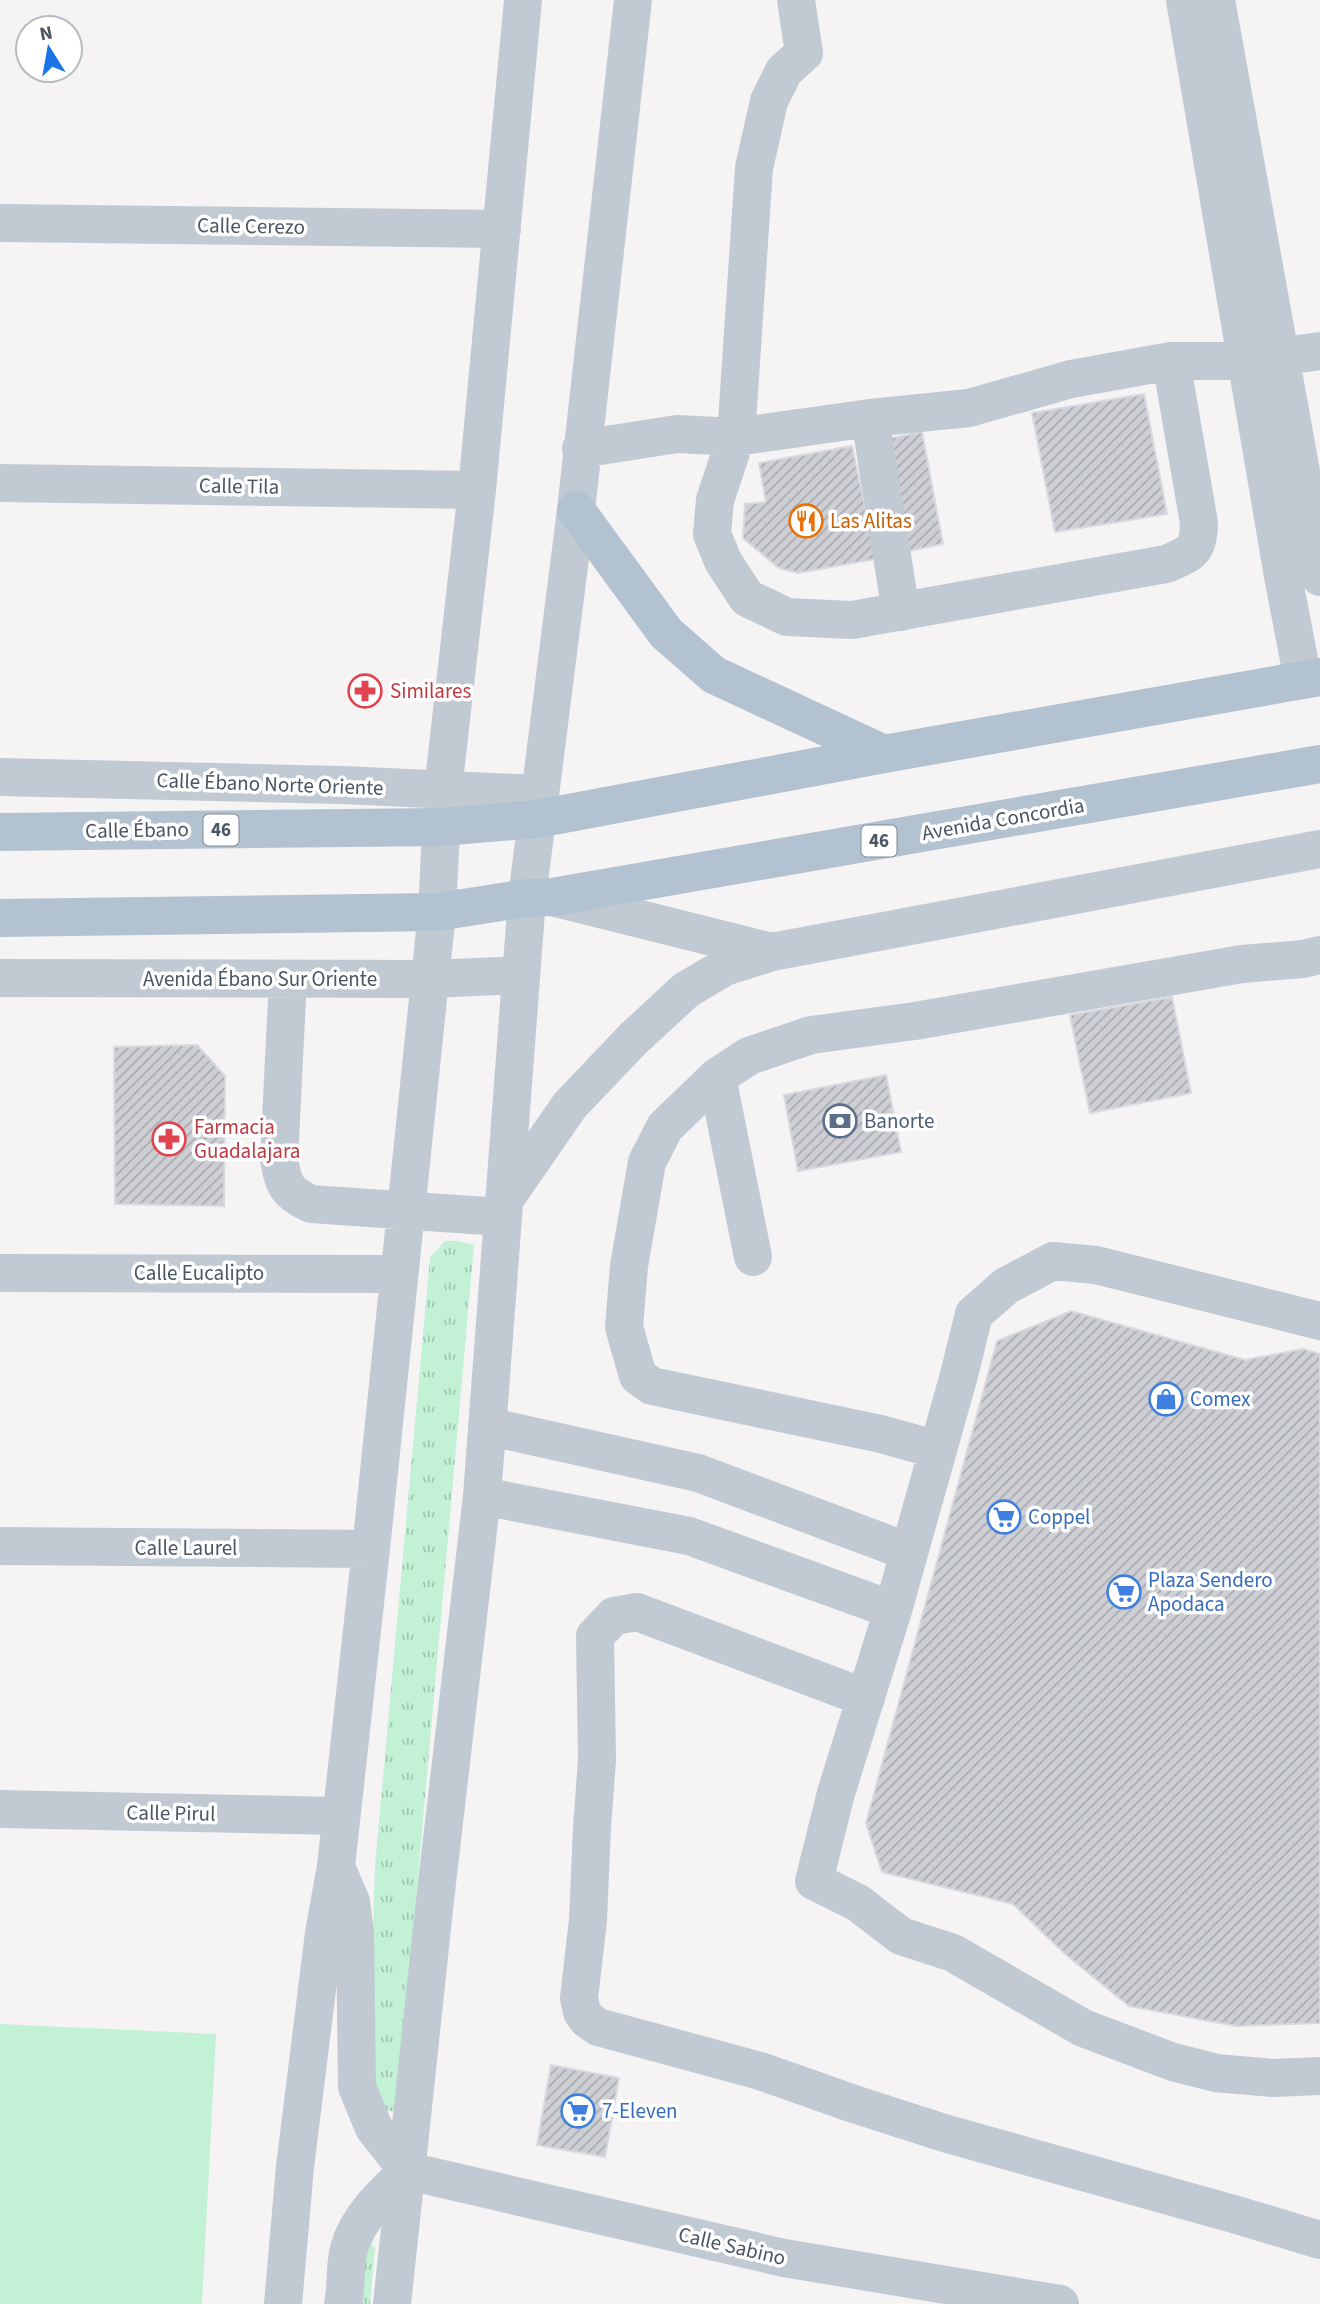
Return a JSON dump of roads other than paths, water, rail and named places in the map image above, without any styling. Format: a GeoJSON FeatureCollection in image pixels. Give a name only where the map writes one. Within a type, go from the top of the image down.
{"type":"FeatureCollection","features":[{"type":"Feature","properties":{"kind":"main road"},"geometry":{"type":"LineString","coordinates":[[576,510],[666,634],[714,675],[884,754]]}},
{"type":"Feature","properties":{"kind":"main road","name":"46"},"geometry":{"type":"LineString","coordinates":[[441,827],[538,806],[884,754],[1311,678]]}},
{"type":"Feature","properties":{"kind":"main road","name":"Avenida Concordia"},"geometry":{"type":"LineString","coordinates":[[437,912],[1320,764]]}},
{"type":"Feature","properties":{"kind":"main road","name":"Calle Ébano"},"geometry":{"type":"LineString","coordinates":[[0,832],[441,827]]}},
{"type":"Feature","properties":{"kind":"main road","name":"46"},"geometry":{"type":"LineString","coordinates":[[0,918],[437,912]]}},
{"type":"Feature","properties":{"kind":"street"},"geometry":{"type":"LineString","coordinates":[[283,2304],[295,2167],[324,1933],[336,1866],[371,1549],[437,912],[443,790],[477,489],[523,0]]}},
{"type":"Feature","properties":{"kind":"street"},"geometry":{"type":"LineString","coordinates":[[393,2304],[435,1900],[482,1496],[520,975],[539,897],[538,806],[576,510],[633,0]]}},
{"type":"Feature","properties":{"kind":"street"},"geometry":{"type":"LineString","coordinates":[[796,0],[804,53],[784,71],[769,101],[754,168],[736,437],[715,500],[712,534],[723,561],[747,598],[787,617],[852,620],[1166,564],[1187,555],[1199,542],[1199,523],[1171,361]]}},
{"type":"Feature","properties":{"kind":"street"},"geometry":{"type":"LineString","coordinates":[[1185,0],[1264,359],[1320,577]]}},
{"type":"Feature","properties":{"kind":"street"},"geometry":{"type":"LineString","coordinates":[[1216,0],[1264,359],[1311,678]]}},
{"type":"Feature","properties":{"kind":"street","name":"Calle Cerezo"},"geometry":{"type":"LineString","coordinates":[[0,223],[502,229]]}},
{"type":"Feature","properties":{"kind":"street"},"geometry":{"type":"LineString","coordinates":[[581,449],[677,434],[736,437],[870,418],[969,408],[1071,379],[1171,361],[1264,359],[1320,351]]}},
{"type":"Feature","properties":{"kind":"street"},"geometry":{"type":"LineString","coordinates":[[870,418],[901,612]]}},
{"type":"Feature","properties":{"kind":"street","name":"Calle Tila"},"geometry":{"type":"LineString","coordinates":[[0,483],[477,489]]}},
{"type":"Feature","properties":{"kind":"street","name":"Calle Ébano Norte Oriente"},"geometry":{"type":"LineString","coordinates":[[0,777],[443,790],[538,806]]}},
{"type":"Feature","properties":{"kind":"street"},"geometry":{"type":"LineString","coordinates":[[503,1209],[570,1105],[632,1039],[686,990],[724,967],[772,952],[1320,849]]}},
{"type":"Feature","properties":{"kind":"street"},"geometry":{"type":"LineString","coordinates":[[539,897],[772,952]]}},
{"type":"Feature","properties":{"kind":"street"},"geometry":{"type":"LineString","coordinates":[[937,1450],[881,1434],[652,1386],[638,1376],[624,1327],[629,1266],[648,1162],[665,1127],[717,1077],[749,1056],[811,1035],[915,1021],[1242,964],[1320,955]]}},
{"type":"Feature","properties":{"kind":"street","name":"Avenida Ébano Sur Oriente"},"geometry":{"type":"LineString","coordinates":[[0,978],[430,979],[520,975]]}},
{"type":"Feature","properties":{"kind":"street"},"geometry":{"type":"LineString","coordinates":[[288,979],[279,1159],[281,1177],[292,1195],[311,1204],[405,1210],[503,1209]]}},
{"type":"Feature","properties":{"kind":"street"},"geometry":{"type":"LineString","coordinates":[[717,1077],[753,1257]]}},
{"type":"Feature","properties":{"kind":"street"},"geometry":{"type":"LineString","coordinates":[[1320,1321],[1096,1265],[1054,1261],[1006,1286],[974,1314],[960,1375],[893,1610],[836,1793],[814,1881],[858,1903],[901,1936],[953,1953],[1083,2028],[1173,2062],[1216,2073],[1273,2078],[1320,2076]]}},
{"type":"Feature","properties":{"kind":"street","name":"Calle Eucalipto"},"geometry":{"type":"LineString","coordinates":[[0,1273],[398,1274]]}},
{"type":"Feature","properties":{"kind":"street"},"geometry":{"type":"LineString","coordinates":[[487,1426],[698,1473],[909,1552]]}},
{"type":"Feature","properties":{"kind":"street"},"geometry":{"type":"LineString","coordinates":[[482,1496],[690,1536],[893,1610]]}},
{"type":"Feature","properties":{"kind":"street","name":"Calle Laurel"},"geometry":{"type":"LineString","coordinates":[[0,1546],[371,1549]]}},
{"type":"Feature","properties":{"kind":"street"},"geometry":{"type":"LineString","coordinates":[[866,1698],[637,1612],[614,1616],[595,1636],[597,1760],[588,1920],[579,1998],[582,2012],[588,2020],[598,2027],[760,2071],[944,2133],[1320,2240]]}},
{"type":"Feature","properties":{"kind":"street","name":"Calle Pirul"},"geometry":{"type":"LineString","coordinates":[[0,1809],[341,1816]]}},
{"type":"Feature","properties":{"kind":"street"},"geometry":{"type":"LineString","coordinates":[[336,1866],[351,1902],[355,1933],[357,2087],[374,2128],[408,2171]]}},
{"type":"Feature","properties":{"kind":"street"},"geometry":{"type":"LineString","coordinates":[[343,2304],[349,2249],[363,2220],[385,2192],[408,2171]]}},
{"type":"Feature","properties":{"kind":"street","name":"Calle Sabino"},"geometry":{"type":"LineString","coordinates":[[408,2171],[784,2258],[1060,2304]]}},
{"type":"Feature","properties":{"kind":"place","name":"Las Alitas"},"geometry":{"type":"Point","coordinates":[806,521]}},
{"type":"Feature","properties":{"kind":"place","name":"Similares"},"geometry":{"type":"Point","coordinates":[365,691]}},
{"type":"Feature","properties":{"kind":"place","name":"Banorte"},"geometry":{"type":"Point","coordinates":[840,1121]}},
{"type":"Feature","properties":{"kind":"place","name":"Farmacia Guadalajara"},"geometry":{"type":"Point","coordinates":[169,1139]}},
{"type":"Feature","properties":{"kind":"place","name":"Comex"},"geometry":{"type":"Point","coordinates":[1166,1399]}},
{"type":"Feature","properties":{"kind":"place","name":"Coppel"},"geometry":{"type":"Point","coordinates":[1004,1517]}},
{"type":"Feature","properties":{"kind":"place","name":"Plaza Sendero Apodaca"},"geometry":{"type":"Point","coordinates":[1124,1592]}},
{"type":"Feature","properties":{"kind":"place","name":"7-Eleven"},"geometry":{"type":"Point","coordinates":[578,2111]}}]}
